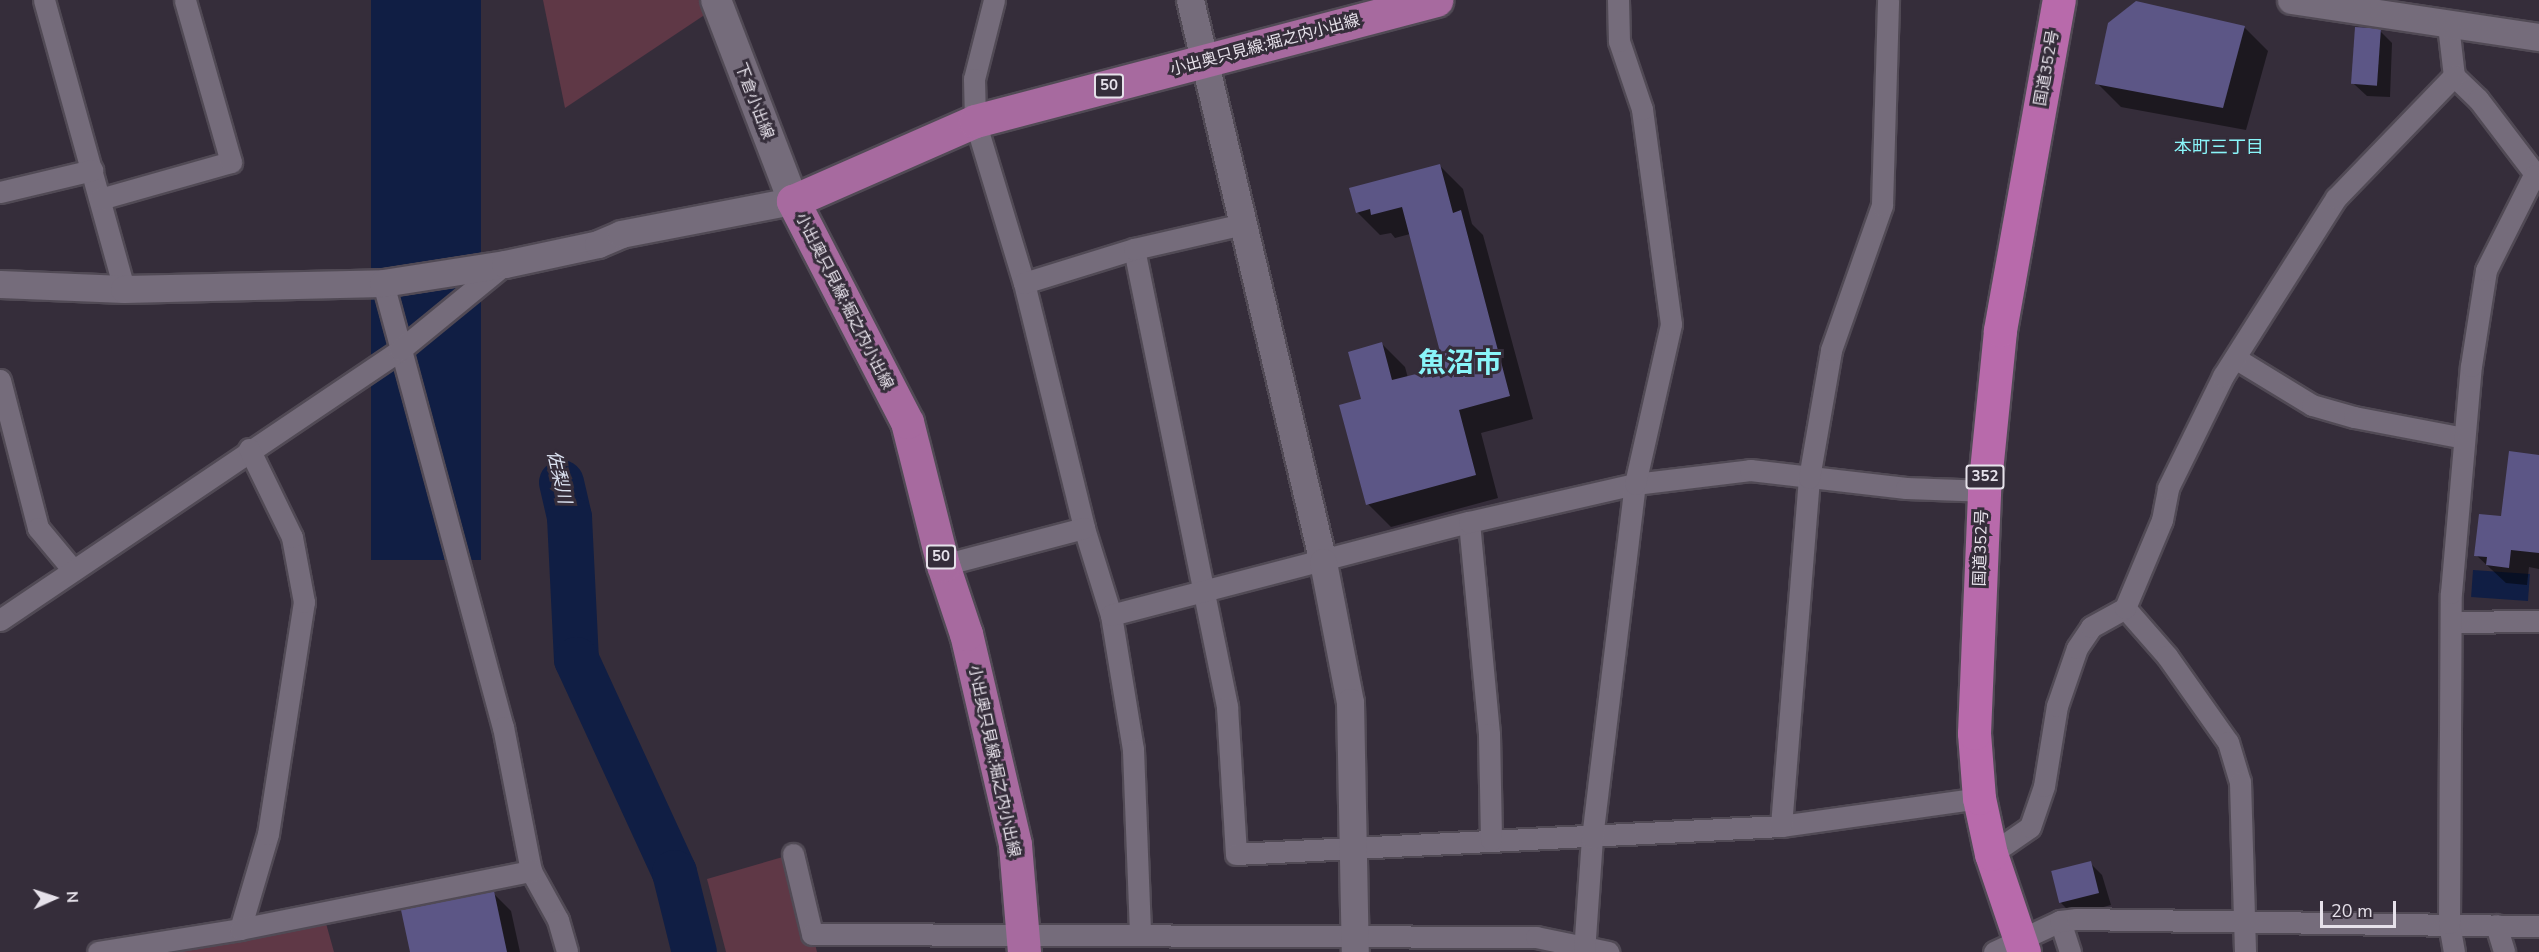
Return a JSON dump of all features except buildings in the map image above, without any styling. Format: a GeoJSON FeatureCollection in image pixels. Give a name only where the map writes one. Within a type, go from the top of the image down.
{"type":"FeatureCollection","features":[{"type":"Feature","properties":{"kind":"highway","name":"国道352号"},"geometry":{"type":"LineString","coordinates":[[2013,948],[1979,798],[1974,733],[1984,491],[2000,330],[2059,0]]}},
{"type":"Feature","properties":{"kind":"main road","name":"下倉小出線"},"geometry":{"type":"LineString","coordinates":[[716,0],[793,201]]}},
{"type":"Feature","properties":{"kind":"main road","name":"小出奥只見線;堀之内小出線"},"geometry":{"type":"LineString","coordinates":[[1023,944],[1015,844],[966,634],[944,565],[907,422],[793,201],[975,121],[1436,0]]}},
{"type":"Feature","properties":{"kind":"street"},"geometry":{"type":"LineString","coordinates":[[44,0],[124,289]]}},
{"type":"Feature","properties":{"kind":"street"},"geometry":{"type":"LineString","coordinates":[[100,199],[231,162],[185,0]]}},
{"type":"Feature","properties":{"kind":"street"},"geometry":{"type":"LineString","coordinates":[[994,0],[974,79],[975,121],[1024,283],[1084,528],[1111,615],[1133,750],[1140,933]]}},
{"type":"Feature","properties":{"kind":"street"},"geometry":{"type":"LineString","coordinates":[[1190,0],[1202,61],[1323,562],[1350,702],[1355,848],[1355,945]]}},
{"type":"Feature","properties":{"kind":"street"},"geometry":{"type":"LineString","coordinates":[[1584,949],[1592,838],[1635,484],[1671,324],[1642,109],[1618,41],[1618,0]]}},
{"type":"Feature","properties":{"kind":"street"},"geometry":{"type":"LineString","coordinates":[[1781,826],[1809,478],[1831,350],[1882,204],[1888,0]]}},
{"type":"Feature","properties":{"kind":"street"},"geometry":{"type":"LineString","coordinates":[[2291,0],[2539,37]]}},
{"type":"Feature","properties":{"kind":"street"},"geometry":{"type":"LineString","coordinates":[[2448,25],[2454,76],[2478,99],[2536,177],[2486,270],[2464,438],[2451,593],[2453,622],[2449,676],[2449,923],[2454,952]]}},
{"type":"Feature","properties":{"kind":"street"},"geometry":{"type":"LineString","coordinates":[[1991,854],[2030,827],[2044,786],[2057,706],[2077,648],[2091,627],[2125,609],[2162,520],[2168,488],[2235,358],[2336,198],[2454,76]]}},
{"type":"Feature","properties":{"kind":"street"},"geometry":{"type":"LineString","coordinates":[[0,192],[92,170]]}},
{"type":"Feature","properties":{"kind":"street"},"geometry":{"type":"LineString","coordinates":[[0,284],[124,289],[383,283],[505,264],[598,244],[621,234],[793,201]]}},
{"type":"Feature","properties":{"kind":"street"},"geometry":{"type":"LineString","coordinates":[[1024,283],[1134,249],[1243,224]]}},
{"type":"Feature","properties":{"kind":"street"},"geometry":{"type":"LineString","coordinates":[[1134,249],[1227,707],[1236,854],[1491,840],[1592,838],[1781,826],[1979,798]]}},
{"type":"Feature","properties":{"kind":"street"},"geometry":{"type":"LineString","coordinates":[[0,620],[249,449],[400,350],[505,264]]}},
{"type":"Feature","properties":{"kind":"street"},"geometry":{"type":"LineString","coordinates":[[383,283],[503,727],[531,871],[558,920],[567,952]]}},
{"type":"Feature","properties":{"kind":"street"},"geometry":{"type":"LineString","coordinates":[[2235,358],[2312,405],[2354,417],[2464,438]]}},
{"type":"Feature","properties":{"kind":"street"},"geometry":{"type":"LineString","coordinates":[[0,380],[38,528],[73,570]]}},
{"type":"Feature","properties":{"kind":"street"},"geometry":{"type":"LineString","coordinates":[[240,929],[268,834],[304,602],[292,537],[249,449]]}},
{"type":"Feature","properties":{"kind":"street"},"geometry":{"type":"LineString","coordinates":[[1111,615],[1323,562],[1470,522],[1635,484],[1750,470],[1809,478],[1984,491]]}},
{"type":"Feature","properties":{"kind":"street"},"geometry":{"type":"LineString","coordinates":[[1470,522],[1490,734],[1491,840]]}},
{"type":"Feature","properties":{"kind":"street"},"geometry":{"type":"LineString","coordinates":[[944,565],[1084,528]]}},
{"type":"Feature","properties":{"kind":"street"},"geometry":{"type":"LineString","coordinates":[[2125,609],[2167,656],[2228,742],[2240,782],[2246,920],[2245,952]]}},
{"type":"Feature","properties":{"kind":"street"},"geometry":{"type":"LineString","coordinates":[[2453,622],[2539,621]]}},
{"type":"Feature","properties":{"kind":"street"},"geometry":{"type":"LineString","coordinates":[[793,854],[812,934],[1023,944],[1140,933],[1355,945],[1536,937],[1584,949],[1608,952]]}},
{"type":"Feature","properties":{"kind":"street"},"geometry":{"type":"LineString","coordinates":[[98,952],[240,929],[531,871]]}},
{"type":"Feature","properties":{"kind":"street"},"geometry":{"type":"LineString","coordinates":[[2013,948],[2060,921],[2246,920],[2539,926]]}},
{"type":"Feature","properties":{"kind":"street"},"geometry":{"type":"LineString","coordinates":[[2060,921],[2070,952]]}},
{"type":"Feature","properties":{"kind":"street"},"geometry":{"type":"LineString","coordinates":[[2496,925],[2504,952]]}},
{"type":"Feature","properties":{"kind":"shaded area"},"geometry":{"type":"Polygon","coordinates":[[[543,0],[716,0],[718,6],[565,108],[543,0]]]}},
{"type":"Feature","properties":{"kind":"shaded area"},"geometry":{"type":"Polygon","coordinates":[[[793,854],[817,952],[726,952],[707,879],[793,854]]]}},
{"type":"Feature","properties":{"kind":"shaded area"},"geometry":{"type":"Polygon","coordinates":[[[322,909],[334,952],[86,952],[240,929],[322,909]]]}},
{"type":"Feature","properties":{"kind":"water"},"geometry":{"type":"Polygon","coordinates":[[[371,0],[481,0],[481,560],[371,560],[371,0]]]}},
{"type":"Feature","properties":{"kind":"water"},"geometry":{"type":"Polygon","coordinates":[[[2473,570],[2530,574],[2528,601],[2471,597],[2473,570]]]}},
{"type":"Feature","properties":{"kind":"waterway","name":"佐梨川"},"geometry":{"type":"LineString","coordinates":[[561,482],[569,517],[576,659],[674,872],[694,952]]}},
{"type":"Feature","properties":{"kind":"district","name":"本町三丁目"},"geometry":{"type":"Point","coordinates":[2219,147]}},
{"type":"Feature","properties":{"kind":"district","name":"魚沼市"},"geometry":{"type":"Point","coordinates":[1460,363]}}]}
